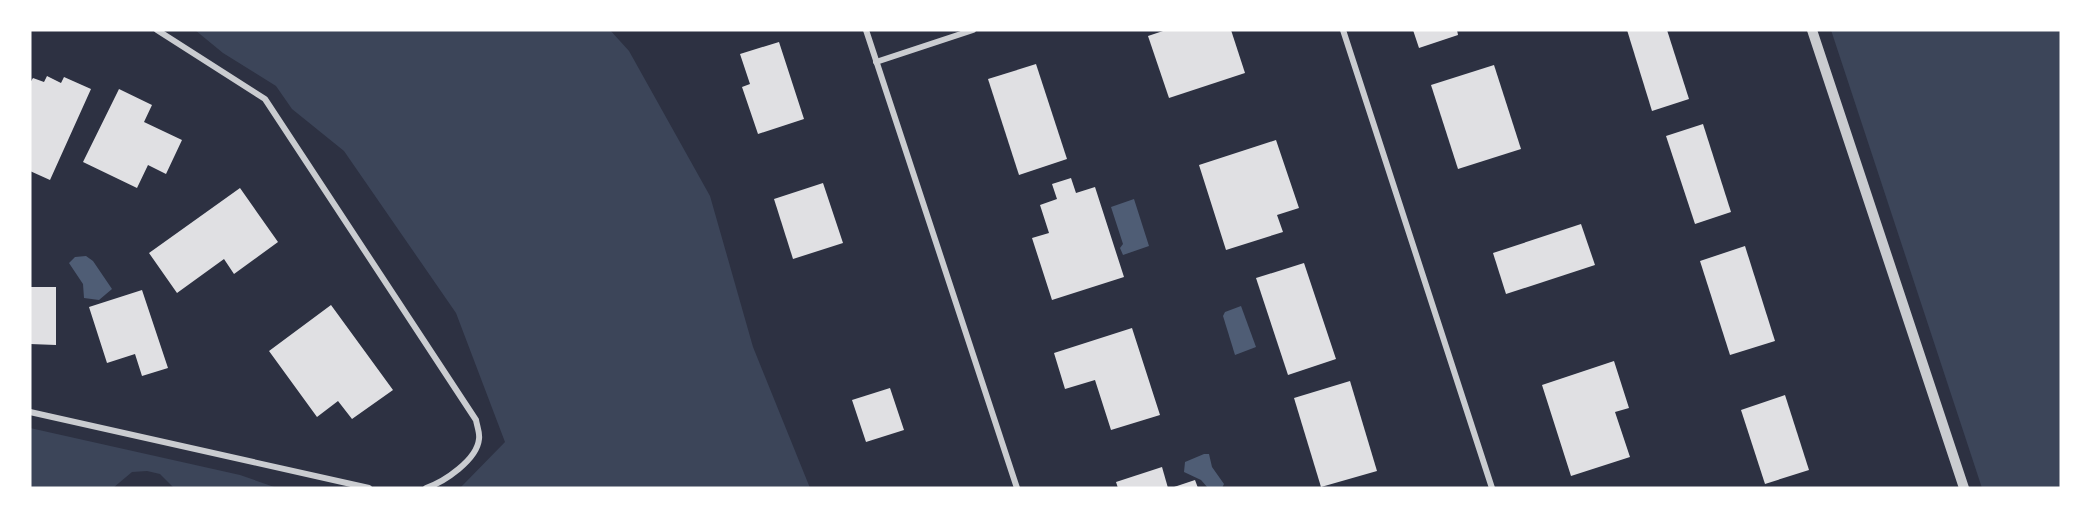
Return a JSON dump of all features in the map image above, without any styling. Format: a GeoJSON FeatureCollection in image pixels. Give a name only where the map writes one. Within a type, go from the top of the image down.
{"type":"FeatureCollection","features":[{"type":"Feature","properties":{"kind":"street"},"geometry":{"type":"LineString","coordinates":[[157,30],[265,99],[476,420],[479,440],[470,456],[453,475],[427,488]]}},
{"type":"Feature","properties":{"kind":"street"},"geometry":{"type":"LineString","coordinates":[[866,30],[1017,488]]}},
{"type":"Feature","properties":{"kind":"street"},"geometry":{"type":"LineString","coordinates":[[876,62],[973,30]]}},
{"type":"Feature","properties":{"kind":"street"},"geometry":{"type":"LineString","coordinates":[[1343,30],[1492,488]]}},
{"type":"Feature","properties":{"kind":"street"},"geometry":{"type":"LineString","coordinates":[[1812,30],[1964,488]]}},
{"type":"Feature","properties":{"kind":"street"},"geometry":{"type":"LineString","coordinates":[[30,412],[369,488]]}},
{"type":"Feature","properties":{"kind":"shaded area"},"geometry":{"type":"Polygon","coordinates":[[[195,30],[610,30],[629,51],[710,196],[753,347],[810,488],[460,488],[505,442],[456,313],[344,151],[292,109],[276,86],[223,53],[195,30]]]}},
{"type":"Feature","properties":{"kind":"shaded area"},"geometry":{"type":"Polygon","coordinates":[[[1831,30],[2061,30],[2061,488],[1982,488],[1831,30]]]}},
{"type":"Feature","properties":{"kind":"shaded area"},"geometry":{"type":"Polygon","coordinates":[[[1134,199],[1149,246],[1123,255],[1120,248],[1123,244],[1111,207],[1134,199]]]}},
{"type":"Feature","properties":{"kind":"shaded area"},"geometry":{"type":"Polygon","coordinates":[[[86,256],[93,261],[112,289],[99,300],[84,298],[83,284],[69,263],[75,257],[86,256]]]}},
{"type":"Feature","properties":{"kind":"shaded area"},"geometry":{"type":"Polygon","coordinates":[[[1241,306],[1256,347],[1235,355],[1223,316],[1225,312],[1241,306]]]}},
{"type":"Feature","properties":{"kind":"shaded area"},"geometry":{"type":"Polygon","coordinates":[[[30,428],[240,475],[277,488],[174,488],[160,474],[147,471],[132,472],[113,488],[30,488],[30,428]]]}},
{"type":"Feature","properties":{"kind":"shaded area"},"geometry":{"type":"Polygon","coordinates":[[[1209,454],[1212,467],[1224,484],[1222,488],[1208,488],[1201,480],[1184,472],[1185,462],[1209,454]]]}},
{"type":"Feature","properties":{"kind":"building"},"geometry":{"type":"Polygon","coordinates":[[[1166,30],[1231,30],[1245,73],[1169,98],[1148,36],[1166,30]]]}},
{"type":"Feature","properties":{"kind":"building"},"geometry":{"type":"Polygon","coordinates":[[[1413,30],[1457,30],[1458,35],[1419,48],[1413,30]]]}},
{"type":"Feature","properties":{"kind":"building"},"geometry":{"type":"Polygon","coordinates":[[[1627,30],[1667,30],[1689,99],[1652,111],[1627,30]]]}},
{"type":"Feature","properties":{"kind":"building"},"geometry":{"type":"Polygon","coordinates":[[[779,42],[804,119],[758,134],[742,87],[750,84],[740,54],[779,42]]]}},
{"type":"Feature","properties":{"kind":"building"},"geometry":{"type":"Polygon","coordinates":[[[1036,64],[1067,159],[1019,175],[988,79],[1036,64]]]}},
{"type":"Feature","properties":{"kind":"building"},"geometry":{"type":"Polygon","coordinates":[[[1494,65],[1521,149],[1458,169],[1431,85],[1494,65]]]}},
{"type":"Feature","properties":{"kind":"building"},"geometry":{"type":"Polygon","coordinates":[[[47,76],[61,83],[64,77],[91,89],[50,180],[30,171],[30,83],[33,78],[44,82],[47,76]]]}},
{"type":"Feature","properties":{"kind":"building"},"geometry":{"type":"Polygon","coordinates":[[[119,89],[152,105],[144,122],[182,140],[166,174],[148,165],[137,188],[83,162],[119,89]]]}},
{"type":"Feature","properties":{"kind":"building"},"geometry":{"type":"Polygon","coordinates":[[[1703,124],[1731,212],[1695,224],[1666,136],[1703,124]]]}},
{"type":"Feature","properties":{"kind":"building"},"geometry":{"type":"Polygon","coordinates":[[[1276,140],[1299,208],[1277,215],[1283,232],[1226,250],[1199,165],[1276,140]]]}},
{"type":"Feature","properties":{"kind":"building"},"geometry":{"type":"Polygon","coordinates":[[[1071,178],[1076,193],[1095,187],[1124,277],[1052,300],[1032,238],[1049,233],[1040,205],[1057,199],[1052,184],[1071,178]]]}},
{"type":"Feature","properties":{"kind":"building"},"geometry":{"type":"Polygon","coordinates":[[[823,183],[843,243],[793,259],[774,199],[823,183]]]}},
{"type":"Feature","properties":{"kind":"building"},"geometry":{"type":"Polygon","coordinates":[[[240,188],[278,242],[234,274],[224,259],[177,293],[149,253],[240,188]]]}},
{"type":"Feature","properties":{"kind":"building"},"geometry":{"type":"Polygon","coordinates":[[[1581,224],[1595,265],[1506,294],[1493,253],[1581,224]]]}},
{"type":"Feature","properties":{"kind":"building"},"geometry":{"type":"Polygon","coordinates":[[[1745,246],[1775,341],[1730,355],[1700,261],[1745,246]]]}},
{"type":"Feature","properties":{"kind":"building"},"geometry":{"type":"Polygon","coordinates":[[[1304,263],[1336,359],[1288,375],[1256,278],[1304,263]]]}},
{"type":"Feature","properties":{"kind":"building"},"geometry":{"type":"Polygon","coordinates":[[[30,287],[56,287],[56,345],[30,344],[30,287]]]}},
{"type":"Feature","properties":{"kind":"building"},"geometry":{"type":"Polygon","coordinates":[[[142,290],[168,368],[142,376],[135,354],[107,363],[89,307],[142,290]]]}},
{"type":"Feature","properties":{"kind":"building"},"geometry":{"type":"Polygon","coordinates":[[[331,305],[393,390],[352,419],[338,401],[317,417],[269,351],[331,305]]]}},
{"type":"Feature","properties":{"kind":"building"},"geometry":{"type":"Polygon","coordinates":[[[1132,328],[1160,415],[1111,430],[1095,380],[1065,389],[1054,353],[1132,328]]]}},
{"type":"Feature","properties":{"kind":"building"},"geometry":{"type":"Polygon","coordinates":[[[1614,361],[1629,408],[1615,412],[1630,457],[1571,476],[1542,385],[1614,361]]]}},
{"type":"Feature","properties":{"kind":"building"},"geometry":{"type":"Polygon","coordinates":[[[1350,381],[1377,471],[1321,487],[1294,398],[1350,381]]]}},
{"type":"Feature","properties":{"kind":"building"},"geometry":{"type":"Polygon","coordinates":[[[890,388],[904,430],[866,442],[852,400],[890,388]]]}},
{"type":"Feature","properties":{"kind":"building"},"geometry":{"type":"Polygon","coordinates":[[[1785,395],[1809,470],[1765,484],[1741,410],[1785,395]]]}},
{"type":"Feature","properties":{"kind":"building"},"geometry":{"type":"Polygon","coordinates":[[[1162,467],[1168,488],[1118,488],[1116,482],[1162,467]]]}},
{"type":"Feature","properties":{"kind":"building"},"geometry":{"type":"Polygon","coordinates":[[[1195,480],[1198,488],[1171,488],[1195,480]]]}}]}
